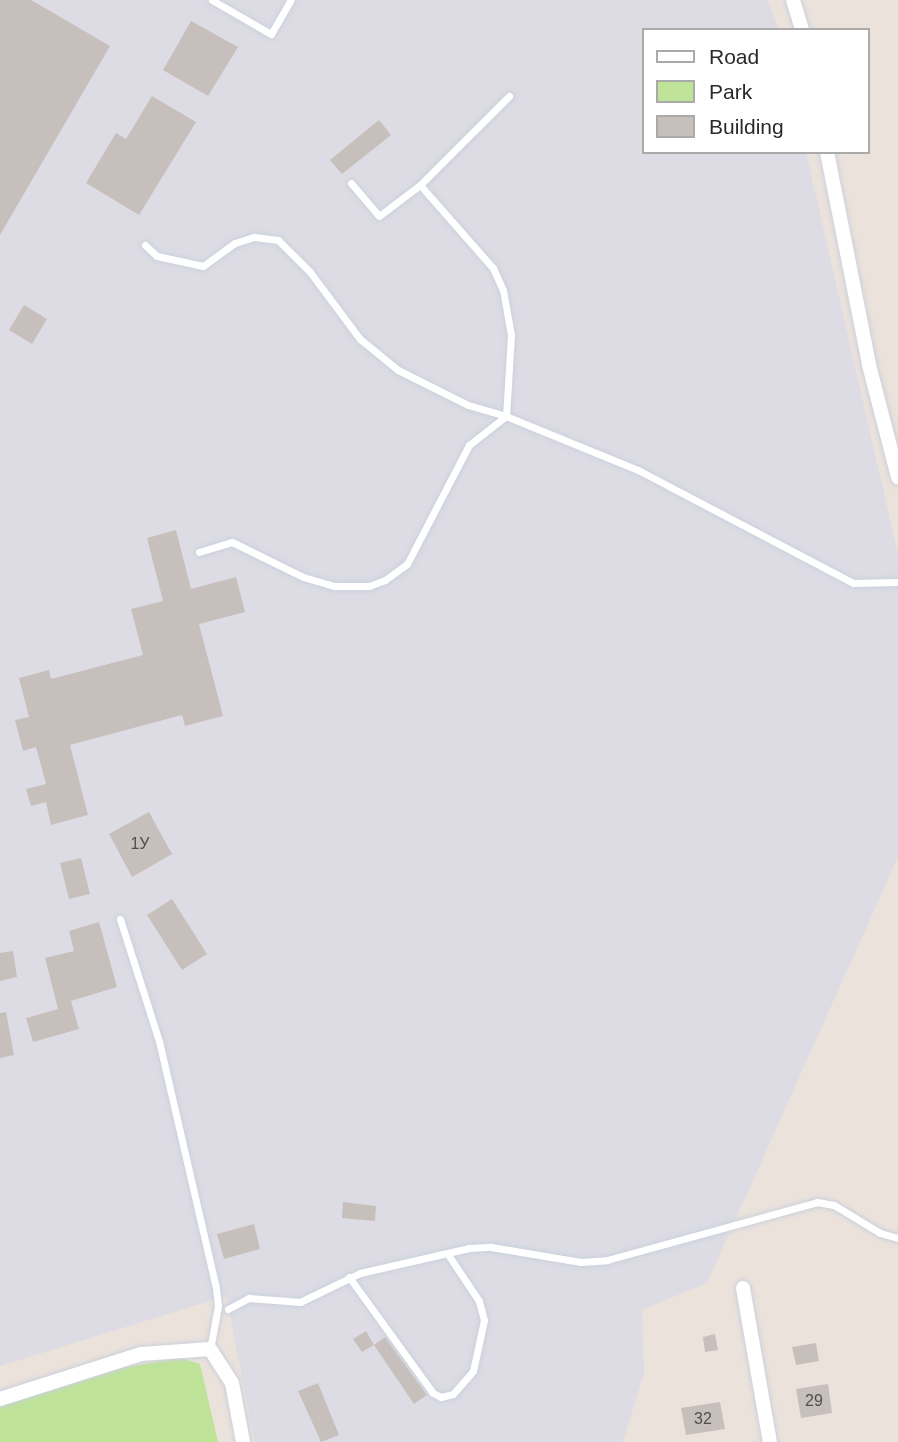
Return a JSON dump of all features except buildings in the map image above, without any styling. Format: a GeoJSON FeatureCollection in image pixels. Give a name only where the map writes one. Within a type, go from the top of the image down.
{"type":"FeatureCollection","features":[{"type":"Feature","properties":{"kind":"street"},"geometry":{"type":"LineString","coordinates":[[793,0],[801,28]]}},
{"type":"Feature","properties":{"kind":"street"},"geometry":{"type":"LineString","coordinates":[[827,154],[869,365],[898,477]]}},
{"type":"Feature","properties":{"kind":"street"},"geometry":{"type":"LineString","coordinates":[[743,1288],[769,1442]]}},
{"type":"Feature","properties":{"kind":"street"},"geometry":{"type":"LineString","coordinates":[[0,1399],[141,1354],[211,1349],[232,1383],[243,1442]]}},
{"type":"Feature","properties":{"kind":"lane"},"geometry":{"type":"LineString","coordinates":[[212,0],[271,34],[291,0]]}},
{"type":"Feature","properties":{"kind":"lane"},"geometry":{"type":"LineString","coordinates":[[351,183],[379,216],[420,185],[509,96]]}},
{"type":"Feature","properties":{"kind":"lane"},"geometry":{"type":"LineString","coordinates":[[199,552],[232,542],[303,577],[334,586],[369,586],[385,580],[407,564],[469,445],[506,416],[511,334],[503,290],[493,268],[420,185]]}},
{"type":"Feature","properties":{"kind":"lane"},"geometry":{"type":"LineString","coordinates":[[145,245],[157,256],[203,266],[235,243],[254,237],[278,240],[310,272],[360,339],[398,370],[468,405],[506,416],[640,471],[853,583],[898,582]]}},
{"type":"Feature","properties":{"kind":"lane"},"geometry":{"type":"LineString","coordinates":[[120,919],[159,1041],[216,1288],[218,1306],[211,1349]]}},
{"type":"Feature","properties":{"kind":"lane"},"geometry":{"type":"LineString","coordinates":[[228,1308],[249,1298],[300,1302],[349,1277],[491,1247],[556,1260],[607,1260],[817,1202],[834,1205],[880,1233],[898,1238]]}},
{"type":"Feature","properties":{"kind":"lane"},"geometry":{"type":"LineString","coordinates":[[349,1277],[433,1393],[441,1398],[453,1394],[473,1371],[484,1320],[479,1301],[449,1256]]}},
{"type":"Feature","properties":{"kind":"shaded area"},"geometry":{"type":"Polygon","coordinates":[[[0,0],[768,0],[778,28],[642,28],[642,154],[806,154],[898,554],[898,857],[707,1283],[642,1310],[644,1373],[623,1442],[255,1442],[226,1296],[0,1366],[0,0]]]}},
{"type":"Feature","properties":{"kind":"green space"},"geometry":{"type":"Polygon","coordinates":[[[180,1358],[200,1364],[218,1442],[0,1442],[0,1406],[127,1367],[180,1358]]]}}]}
